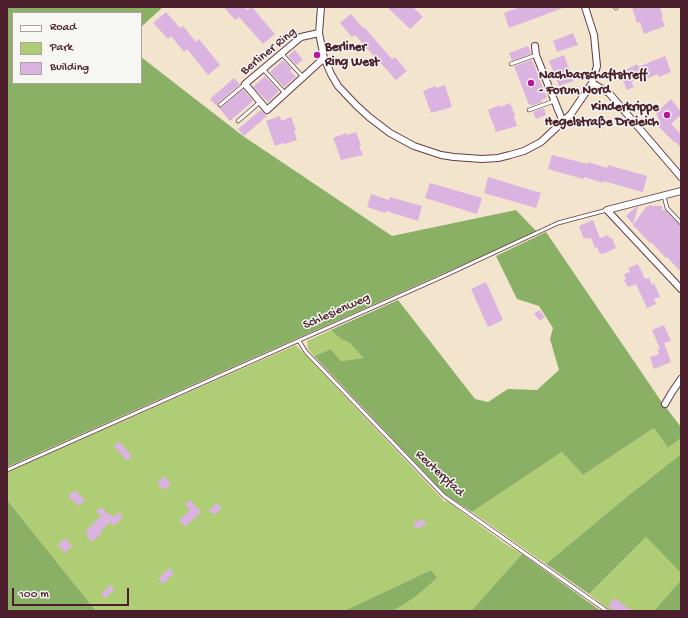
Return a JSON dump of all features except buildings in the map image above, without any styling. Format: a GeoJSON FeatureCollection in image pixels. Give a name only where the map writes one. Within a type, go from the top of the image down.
{"type":"FeatureCollection","features":[{"type":"Feature","properties":{"kind":"street","name":"Berliner Ring"},"geometry":{"type":"LineString","coordinates":[[321,7],[319,33],[324,58],[330,74],[338,86],[369,117],[390,133],[414,146],[454,157],[475,159],[498,158],[524,151],[541,142],[571,114],[592,84],[597,69],[594,35],[585,7]]}},
{"type":"Feature","properties":{"kind":"street","name":"Berliner Ring"},"geometry":{"type":"LineString","coordinates":[[260,102],[245,84],[301,37],[319,33]]}},
{"type":"Feature","properties":{"kind":"street"},"geometry":{"type":"LineString","coordinates":[[535,46],[536,55],[563,122]]}},
{"type":"Feature","properties":{"kind":"street"},"geometry":{"type":"LineString","coordinates":[[260,102],[267,110],[324,58]]}},
{"type":"Feature","properties":{"kind":"street"},"geometry":{"type":"LineString","coordinates":[[592,84],[609,93],[681,176]]}},
{"type":"Feature","properties":{"kind":"street","name":"Schlesienweg"},"geometry":{"type":"LineString","coordinates":[[607,210],[681,191]]}},
{"type":"Feature","properties":{"kind":"street"},"geometry":{"type":"LineString","coordinates":[[607,210],[681,289]]}},
{"type":"Feature","properties":{"kind":"street"},"geometry":{"type":"LineString","coordinates":[[665,404],[681,379]]}},
{"type":"Feature","properties":{"kind":"lane"},"geometry":{"type":"LineString","coordinates":[[281,53],[303,77]]}},
{"type":"Feature","properties":{"kind":"lane"},"geometry":{"type":"LineString","coordinates":[[511,64],[536,55]]}},
{"type":"Feature","properties":{"kind":"lane"},"geometry":{"type":"LineString","coordinates":[[263,69],[285,94]]}},
{"type":"Feature","properties":{"kind":"lane"},"geometry":{"type":"LineString","coordinates":[[220,105],[245,84]]}},
{"type":"Feature","properties":{"kind":"lane"},"geometry":{"type":"LineString","coordinates":[[529,110],[554,101]]}},
{"type":"Feature","properties":{"kind":"lane"},"geometry":{"type":"LineString","coordinates":[[238,121],[260,102]]}},
{"type":"Feature","properties":{"kind":"lane"},"geometry":{"type":"LineString","coordinates":[[664,196],[667,208],[681,223]]}},
{"type":"Feature","properties":{"kind":"lane","name":"Schlesienweg"},"geometry":{"type":"LineString","coordinates":[[7,470],[444,276],[558,223],[607,210]]}},
{"type":"Feature","properties":{"kind":"lane","name":"Reuterpfad"},"geometry":{"type":"LineString","coordinates":[[299,341],[306,352],[444,496],[607,611]]}},
{"type":"Feature","properties":{"kind":"green space"},"geometry":{"type":"Polygon","coordinates":[[[7,7],[163,7],[142,26],[142,12],[12,12],[12,84],[142,84],[142,58],[243,136],[392,236],[516,210],[537,232],[7,467],[7,7]]]}},
{"type":"Feature","properties":{"kind":"green space"},"geometry":{"type":"Polygon","coordinates":[[[546,232],[661,401],[681,427],[681,438],[668,448],[654,428],[583,475],[562,452],[472,512],[446,495],[314,356],[331,349],[341,361],[363,358],[350,343],[341,339],[331,330],[398,300],[475,399],[488,402],[508,389],[537,390],[559,370],[550,339],[553,328],[539,306],[517,299],[496,256],[546,232]]]}},
{"type":"Feature","properties":{"kind":"green space"},"geometry":{"type":"Polygon","coordinates":[[[331,330],[341,339],[350,343],[363,358],[341,361],[331,349],[314,356],[308,349],[307,341],[331,330]]]}},
{"type":"Feature","properties":{"kind":"green space"},"geometry":{"type":"Polygon","coordinates":[[[296,345],[445,502],[447,501],[504,543],[522,554],[471,611],[393,611],[414,598],[436,578],[431,570],[344,611],[96,611],[7,500],[7,472],[296,345]]]}},
{"type":"Feature","properties":{"kind":"green space"},"geometry":{"type":"Polygon","coordinates":[[[654,428],[668,448],[681,438],[681,454],[546,564],[472,512],[562,452],[583,475],[654,428]]]}},
{"type":"Feature","properties":{"kind":"green space"},"geometry":{"type":"Polygon","coordinates":[[[681,454],[681,573],[646,537],[589,594],[546,564],[629,495],[681,454]]]}},
{"type":"Feature","properties":{"kind":"green space"},"geometry":{"type":"Polygon","coordinates":[[[7,500],[96,611],[7,611],[7,500]]]}},
{"type":"Feature","properties":{"kind":"green space"},"geometry":{"type":"Polygon","coordinates":[[[646,537],[681,573],[681,580],[654,611],[611,611],[589,594],[646,537]]]}},
{"type":"Feature","properties":{"kind":"green space"},"geometry":{"type":"Polygon","coordinates":[[[522,554],[601,611],[471,611],[522,554]]]}},
{"type":"Feature","properties":{"kind":"green space"},"geometry":{"type":"Polygon","coordinates":[[[431,570],[437,578],[414,598],[393,611],[344,611],[431,570]]]}},
{"type":"Feature","properties":{"kind":"green space"},"geometry":{"type":"Polygon","coordinates":[[[681,580],[681,611],[654,611],[681,580]]]}},
{"type":"Feature","properties":{"kind":"place","name":"Berliner Ring West"},"geometry":{"type":"Point","coordinates":[317,55]}},
{"type":"Feature","properties":{"kind":"place","name":"Nachbarschaftstreff - Forum Nord"},"geometry":{"type":"Point","coordinates":[531,83]}},
{"type":"Feature","properties":{"kind":"place","name":"Kinderkrippe Hegelstraße Dreieich"},"geometry":{"type":"Point","coordinates":[667,115]}}]}
